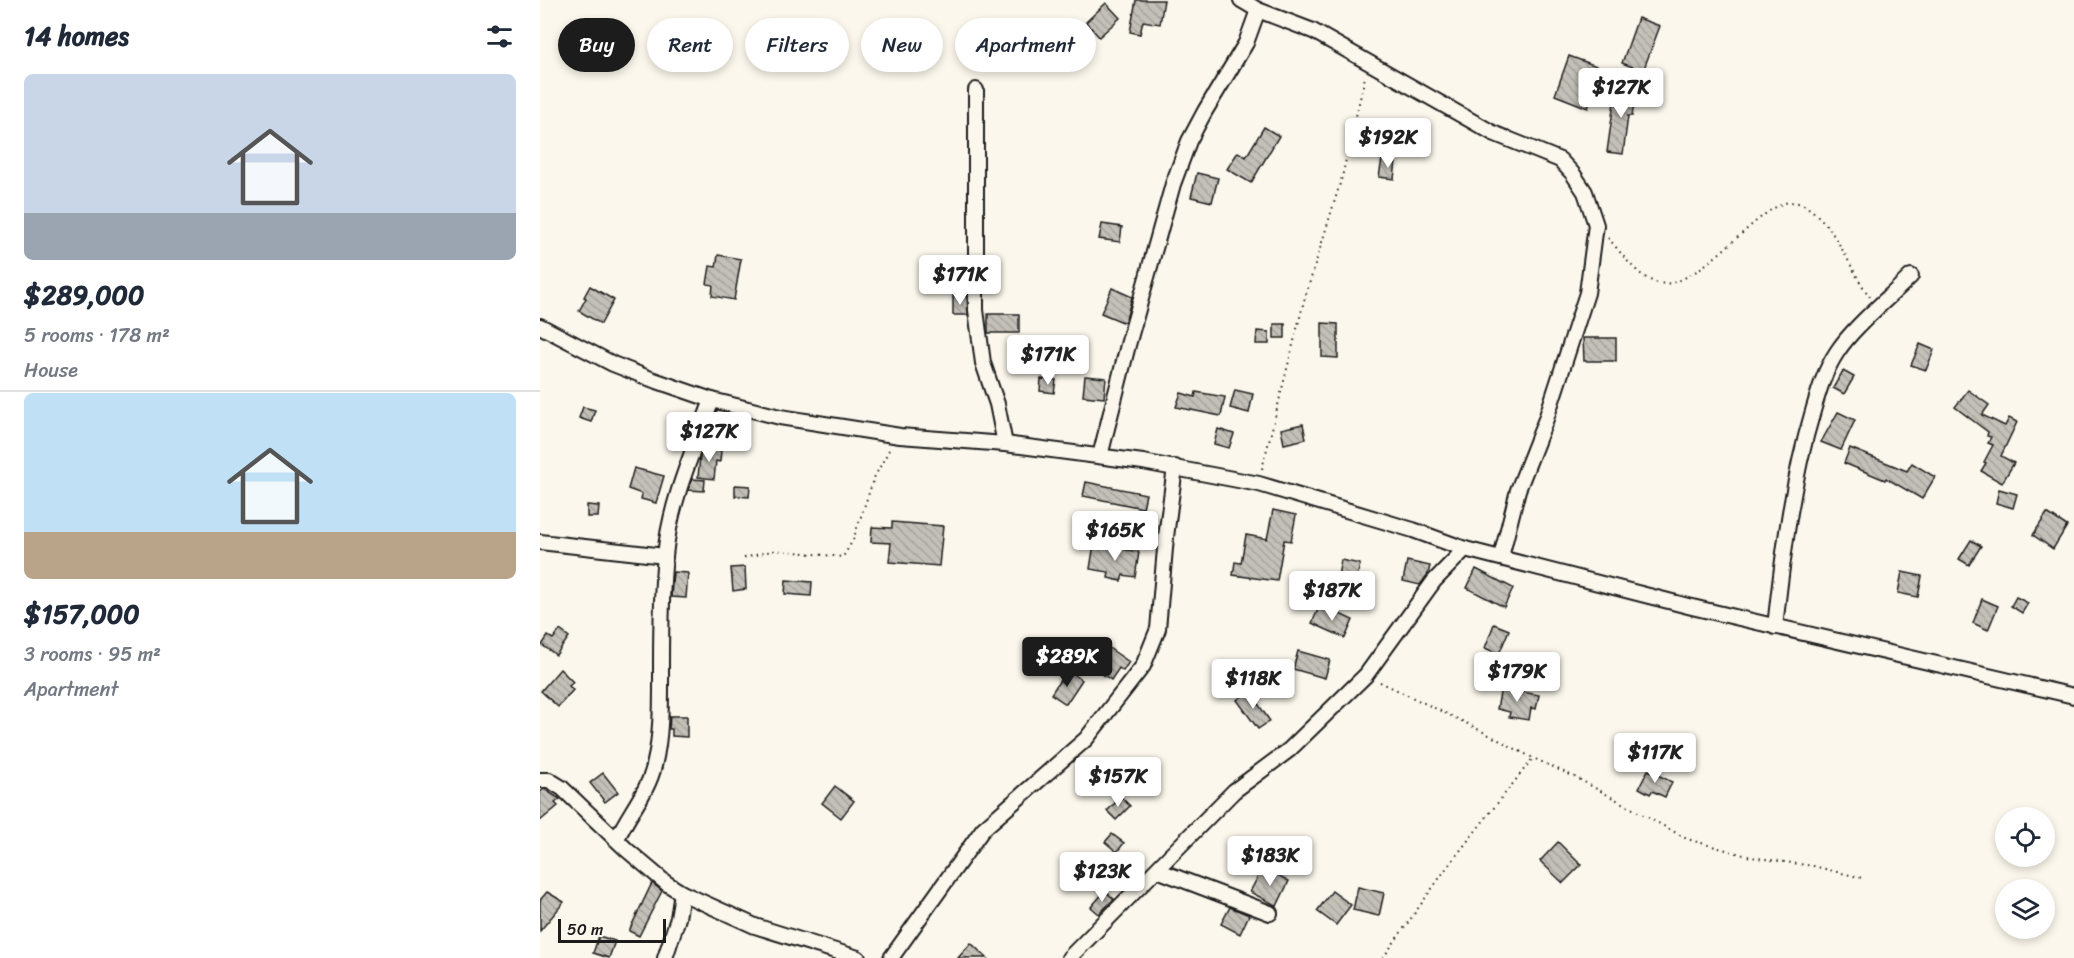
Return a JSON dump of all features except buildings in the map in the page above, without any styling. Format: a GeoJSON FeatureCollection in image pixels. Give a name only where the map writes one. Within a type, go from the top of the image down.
{"type":"FeatureCollection","features":[{"type":"Feature","properties":{"kind":"street"},"geometry":{"type":"LineString","coordinates":[[1241,0],[1258,10],[1314,31],[1494,133],[1560,160],[1585,192],[1596,225],[1587,292],[1546,419],[1518,490],[1501,557]]}},
{"type":"Feature","properties":{"kind":"street"},"geometry":{"type":"LineString","coordinates":[[1100,456],[1173,184],[1205,111],[1246,43],[1258,10]]}},
{"type":"Feature","properties":{"kind":"street"},"geometry":{"type":"LineString","coordinates":[[976,90],[976,310],[983,363],[997,404],[1005,444]]}},
{"type":"Feature","properties":{"kind":"street"},"geometry":{"type":"LineString","coordinates":[[1775,627],[1784,546],[1807,431],[1828,367],[1838,350],[1911,276]]}},
{"type":"Feature","properties":{"kind":"street"},"geometry":{"type":"LineString","coordinates":[[540,326],[613,364],[712,400],[780,417],[900,436],[1005,444],[1100,456],[1176,467],[1258,484],[1413,530],[1465,549],[1692,607],[2074,696]]}},
{"type":"Feature","properties":{"kind":"street"},"geometry":{"type":"LineString","coordinates":[[617,839],[654,767],[661,700],[664,556],[669,524],[677,493],[712,400]]}},
{"type":"Feature","properties":{"kind":"street"},"geometry":{"type":"LineString","coordinates":[[891,958],[983,829],[1086,739],[1143,666],[1158,629],[1166,537],[1176,467]]}},
{"type":"Feature","properties":{"kind":"street"},"geometry":{"type":"LineString","coordinates":[[540,542],[664,556]]}},
{"type":"Feature","properties":{"kind":"street"},"geometry":{"type":"LineString","coordinates":[[1069,958],[1234,791],[1289,750],[1366,675],[1434,581],[1465,549]]}},
{"type":"Feature","properties":{"kind":"street"},"geometry":{"type":"LineString","coordinates":[[540,780],[549,780],[562,788],[627,850],[666,883],[682,893],[755,927],[858,958]]}},
{"type":"Feature","properties":{"kind":"street"},"geometry":{"type":"LineString","coordinates":[[1157,870],[1270,913]]}},
{"type":"Feature","properties":{"kind":"street"},"geometry":{"type":"LineString","coordinates":[[665,958],[678,918],[682,893]]}},
{"type":"Feature","properties":{"kind":"path"},"geometry":{"type":"LineString","coordinates":[[1258,484],[1304,301],[1342,177],[1369,62]]}},
{"type":"Feature","properties":{"kind":"path"},"geometry":{"type":"LineString","coordinates":[[1596,225],[1641,274],[1656,283],[1670,283],[1704,267],[1767,214],[1785,203],[1793,202],[1806,206],[1819,217],[1878,308]]}},
{"type":"Feature","properties":{"kind":"path"},"geometry":{"type":"LineString","coordinates":[[744,558],[776,550],[843,557],[853,540],[885,454],[900,436]]}},
{"type":"Feature","properties":{"kind":"path"},"geometry":{"type":"LineString","coordinates":[[1366,675],[1576,778],[1687,839],[1751,857],[1813,866],[1862,878]]}},
{"type":"Feature","properties":{"kind":"path"},"geometry":{"type":"LineString","coordinates":[[1383,958],[1448,866],[1533,758]]}}]}
